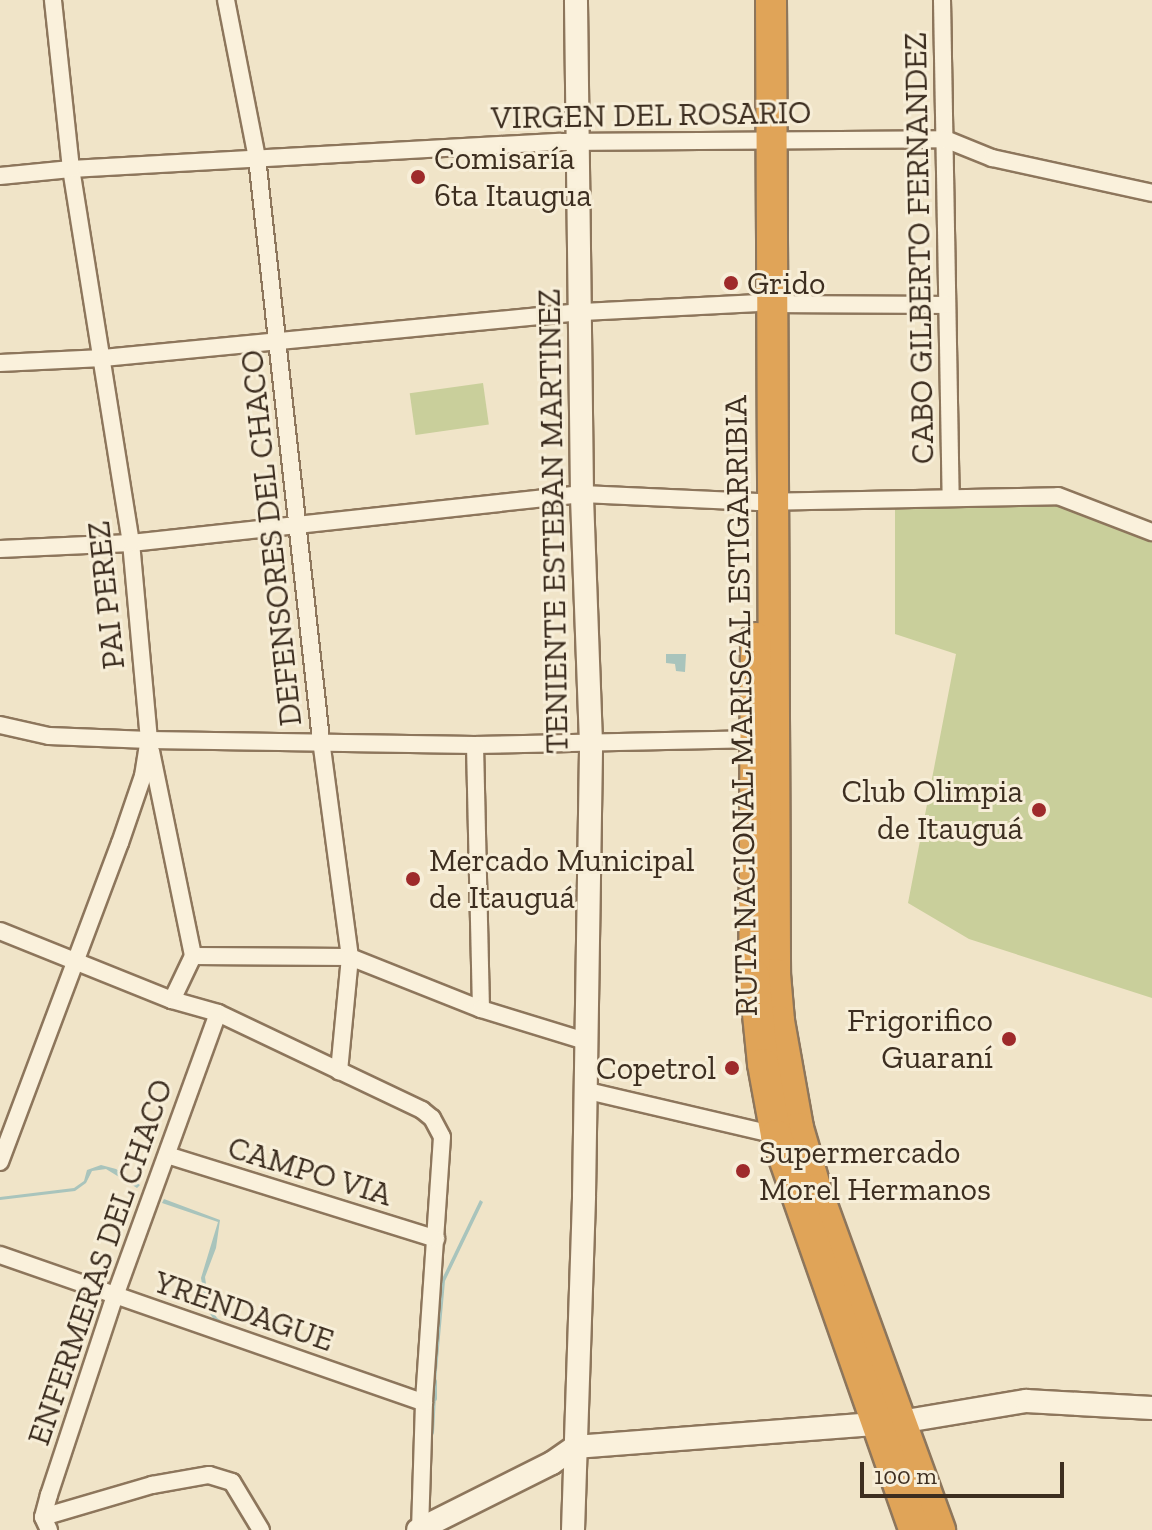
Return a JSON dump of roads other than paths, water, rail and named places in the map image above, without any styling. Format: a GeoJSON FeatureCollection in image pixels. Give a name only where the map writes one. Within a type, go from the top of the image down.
{"type":"FeatureCollection","features":[{"type":"Feature","properties":{"kind":"highway","name":"RUTA NACIONAL MARISCAL ESTIGARRIBIA"},"geometry":{"type":"LineString","coordinates":[[751,0],[761,139],[764,303],[765,739],[754,975],[763,1064],[776,1135],[888,1423],[940,1530]]}},
{"type":"Feature","properties":{"kind":"highway","name":"RUTA NACIONAL MARISCAL ESTIGARRIBIA"},"geometry":{"type":"LineString","coordinates":[[761,139],[771,0]]}},
{"type":"Feature","properties":{"kind":"highway","name":"RUTA NACIONAL MARISCAL ESTIGARRIBIA"},"geometry":{"type":"LineString","coordinates":[[765,739],[775,974],[785,1069],[816,1189],[888,1423],[914,1530]]}},
{"type":"Feature","properties":{"kind":"street","name":"PAI PEREZ"},"geometry":{"type":"LineString","coordinates":[[0,1162],[143,776],[149,740],[131,543],[71,169],[53,0]]}},
{"type":"Feature","properties":{"kind":"street","name":"DEFENSORES DEL CHACO"},"geometry":{"type":"LineString","coordinates":[[226,0],[257,158],[321,740],[350,957],[339,1071]]}},
{"type":"Feature","properties":{"kind":"street","name":"TENIENTE ESTEBAN MARTINEZ"},"geometry":{"type":"LineString","coordinates":[[573,1530],[584,1196],[591,743],[582,494],[576,0]]}},
{"type":"Feature","properties":{"kind":"street","name":"CABO GILBERTO FERNANDEZ"},"geometry":{"type":"LineString","coordinates":[[942,0],[951,496]]}},
{"type":"Feature","properties":{"kind":"street","name":"VIRGEN DEL ROSARIO"},"geometry":{"type":"LineString","coordinates":[[0,176],[257,158],[579,142],[945,139],[992,158],[1152,193]]}},
{"type":"Feature","properties":{"kind":"street"},"geometry":{"type":"LineString","coordinates":[[0,363],[103,358],[581,312],[764,303],[947,305]]}},
{"type":"Feature","properties":{"kind":"street"},"geometry":{"type":"LineString","coordinates":[[0,549],[131,543],[582,494],[766,502],[1058,496],[1152,532]]}},
{"type":"Feature","properties":{"kind":"street"},"geometry":{"type":"LineString","coordinates":[[0,725],[49,736],[149,740],[321,740],[475,745],[765,739]]}},
{"type":"Feature","properties":{"kind":"street"},"geometry":{"type":"LineString","coordinates":[[149,740],[193,956],[172,1000]]}},
{"type":"Feature","properties":{"kind":"street"},"geometry":{"type":"LineString","coordinates":[[475,745],[481,1009]]}},
{"type":"Feature","properties":{"kind":"street"},"geometry":{"type":"LineString","coordinates":[[0,931],[172,1000],[218,1013],[422,1110],[439,1129],[436,1239],[424,1403],[419,1530],[552,1463],[575,1447],[888,1423],[1026,1401],[1152,1408]]}},
{"type":"Feature","properties":{"kind":"street"},"geometry":{"type":"LineString","coordinates":[[193,956],[350,957],[481,1009],[585,1041]]}},
{"type":"Feature","properties":{"kind":"street","name":"ENFERMERAS DEL CHACO"},"geometry":{"type":"LineString","coordinates":[[46,1524],[115,1296],[218,1013]]}},
{"type":"Feature","properties":{"kind":"street"},"geometry":{"type":"LineString","coordinates":[[584,1090],[776,1135]]}},
{"type":"Feature","properties":{"kind":"street","name":"CAMPO VIA"},"geometry":{"type":"LineString","coordinates":[[167,1155],[436,1239]]}},
{"type":"Feature","properties":{"kind":"street","name":"YRENDAGUE"},"geometry":{"type":"LineString","coordinates":[[0,1255],[424,1403]]}},
{"type":"Feature","properties":{"kind":"street"},"geometry":{"type":"LineString","coordinates":[[46,1524],[152,1485],[209,1475],[232,1482],[261,1530]]}},
{"type":"Feature","properties":{"kind":"water"},"geometry":{"type":"Polygon","coordinates":[[[666,654],[686,654],[685,672],[676,671],[675,664],[666,663],[666,654]]]}},
{"type":"Feature","properties":{"kind":"water"},"geometry":{"type":"Polygon","coordinates":[[[101,1165],[116,1169],[140,1185],[137,1188],[106,1169],[92,1171],[86,1183],[75,1191],[0,1200],[0,1197],[74,1188],[84,1181],[87,1170],[101,1165]]]}},
{"type":"Feature","properties":{"kind":"water"},"geometry":{"type":"Polygon","coordinates":[[[164,1199],[220,1220],[216,1248],[205,1277],[209,1305],[217,1318],[231,1327],[410,1387],[408,1391],[226,1329],[215,1321],[206,1308],[201,1278],[218,1222],[162,1203],[164,1199]]]}},
{"type":"Feature","properties":{"kind":"water"},"geometry":{"type":"Polygon","coordinates":[[[480,1200],[483,1202],[445,1281],[426,1493],[442,1279],[480,1200]]]}},
{"type":"Feature","properties":{"kind":"waterway"},"geometry":{"type":"LineString","coordinates":[[435,1381],[435,1399]]}},
{"type":"Feature","properties":{"kind":"waterway"},"geometry":{"type":"LineString","coordinates":[[432,1433],[434,1398]]}},
{"type":"Feature","properties":{"kind":"place","name":"Comisaría 6ta Itaugua"},"geometry":{"type":"Point","coordinates":[418,177]}},
{"type":"Feature","properties":{"kind":"place","name":"Grido"},"geometry":{"type":"Point","coordinates":[731,283]}},
{"type":"Feature","properties":{"kind":"place","name":"Club Olimpia de Itauguá"},"geometry":{"type":"Point","coordinates":[1039,810]}},
{"type":"Feature","properties":{"kind":"place","name":"Mercado Municipal de Itauguá"},"geometry":{"type":"Point","coordinates":[413,879]}},
{"type":"Feature","properties":{"kind":"place","name":"Frigorifico Guaraní"},"geometry":{"type":"Point","coordinates":[1009,1039]}},
{"type":"Feature","properties":{"kind":"place","name":"Copetrol"},"geometry":{"type":"Point","coordinates":[732,1068]}},
{"type":"Feature","properties":{"kind":"place","name":"Supermercado Morel Hermanos"},"geometry":{"type":"Point","coordinates":[743,1171]}}]}
